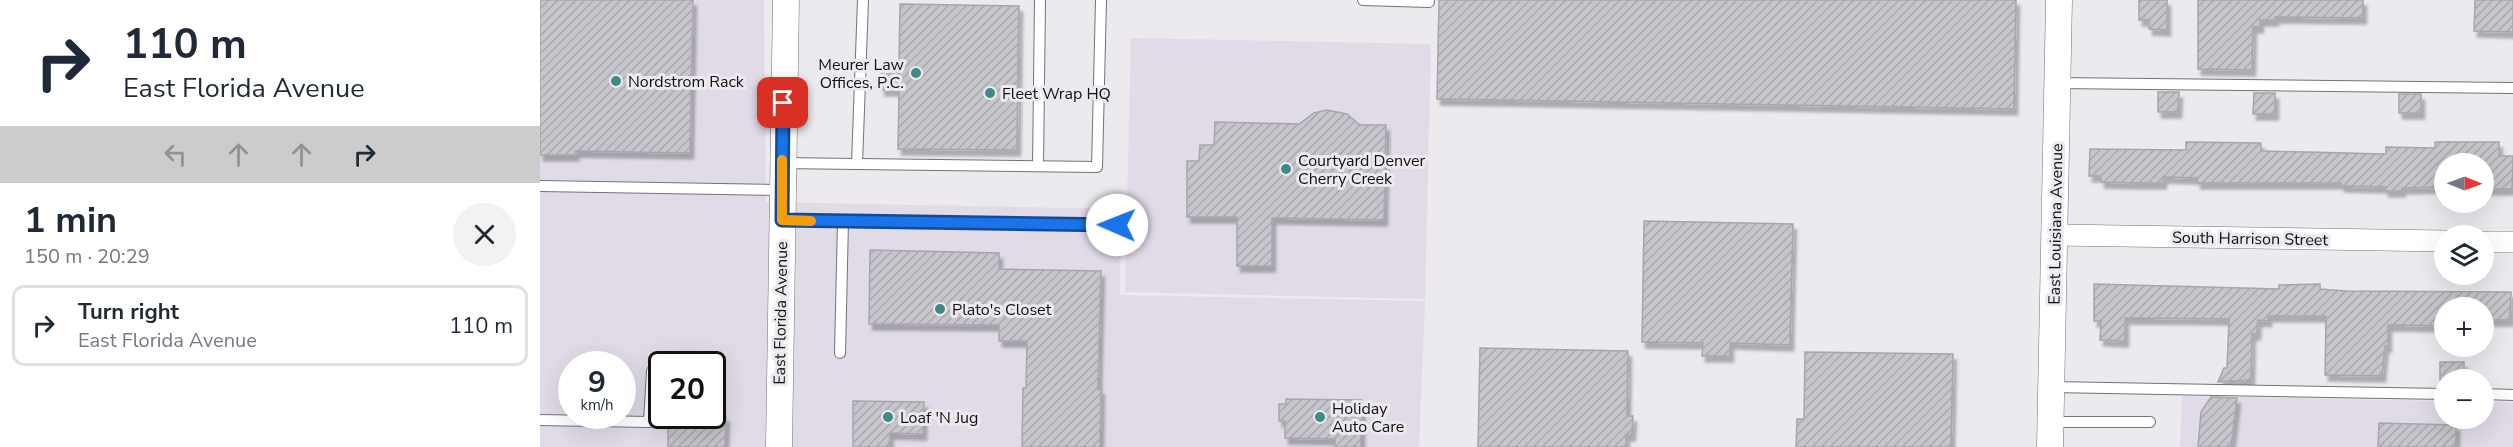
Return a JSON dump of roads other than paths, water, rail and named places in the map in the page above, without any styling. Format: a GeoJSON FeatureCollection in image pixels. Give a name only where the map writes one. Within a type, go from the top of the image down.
{"type":"FeatureCollection","features":[{"type":"Feature","properties":{"kind":"street","name":"East Florida Avenue"},"geometry":{"type":"LineString","coordinates":[[779,447],[786,0]]}},
{"type":"Feature","properties":{"kind":"street","name":"East Louisiana Avenue"},"geometry":{"type":"LineString","coordinates":[[2051,435],[2059,0]]}},
{"type":"Feature","properties":{"kind":"street","name":"South Harrison Street"},"geometry":{"type":"LineString","coordinates":[[2055,235],[2434,241]]}},
{"type":"Feature","properties":{"kind":"street"},"geometry":{"type":"LineString","coordinates":[[2494,242],[2513,242]]}},
{"type":"Feature","properties":{"kind":"lane"},"geometry":{"type":"LineString","coordinates":[[857,164],[863,0]]}},
{"type":"Feature","properties":{"kind":"lane"},"geometry":{"type":"LineString","coordinates":[[1038,166],[1040,0]]}},
{"type":"Feature","properties":{"kind":"lane"},"geometry":{"type":"LineString","coordinates":[[782,163],[1097,167],[1101,0]]}},
{"type":"Feature","properties":{"kind":"lane"},"geometry":{"type":"LineString","coordinates":[[1363,0],[1429,2]]}},
{"type":"Feature","properties":{"kind":"lane"},"geometry":{"type":"LineString","coordinates":[[2057,83],[2513,88]]}},
{"type":"Feature","properties":{"kind":"lane"},"geometry":{"type":"LineString","coordinates":[[540,186],[782,190]]}},
{"type":"Feature","properties":{"kind":"lane"},"geometry":{"type":"LineString","coordinates":[[782,220],[1117,225]]}},
{"type":"Feature","properties":{"kind":"lane"},"geometry":{"type":"LineString","coordinates":[[840,353],[843,221]]}},
{"type":"Feature","properties":{"kind":"lane"},"geometry":{"type":"LineString","coordinates":[[2052,387],[2434,394]]}},
{"type":"Feature","properties":{"kind":"lane"},"geometry":{"type":"LineString","coordinates":[[2494,394],[2513,395]]}},
{"type":"Feature","properties":{"kind":"lane"},"geometry":{"type":"LineString","coordinates":[[540,420],[648,422]]}},
{"type":"Feature","properties":{"kind":"lane"},"geometry":{"type":"LineString","coordinates":[[2051,435],[2150,422]]}},
{"type":"Feature","properties":{"kind":"place","name":"Meurer Law Offices, P.C."},"geometry":{"type":"Point","coordinates":[916,73]}},
{"type":"Feature","properties":{"kind":"place","name":"Nordstrom Rack"},"geometry":{"type":"Point","coordinates":[616,81]}},
{"type":"Feature","properties":{"kind":"place","name":"Fleet Wrap HQ"},"geometry":{"type":"Point","coordinates":[990,93]}},
{"type":"Feature","properties":{"kind":"place","name":"Courtyard Denver Cherry Creek"},"geometry":{"type":"Point","coordinates":[1286,169]}},
{"type":"Feature","properties":{"kind":"place","name":"Plato's Closet"},"geometry":{"type":"Point","coordinates":[940,309]}},
{"type":"Feature","properties":{"kind":"place","name":"Loaf 'N Jug"},"geometry":{"type":"Point","coordinates":[888,417]}},
{"type":"Feature","properties":{"kind":"place","name":"Holiday Auto Care"},"geometry":{"type":"Point","coordinates":[1320,417]}}]}
